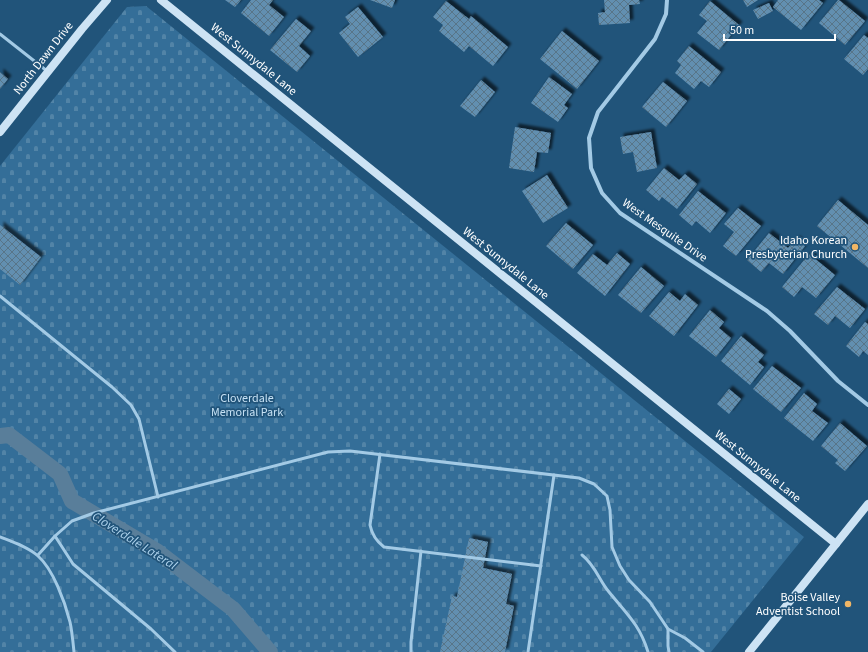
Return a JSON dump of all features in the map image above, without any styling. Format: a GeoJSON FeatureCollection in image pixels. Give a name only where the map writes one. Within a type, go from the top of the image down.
{"type":"FeatureCollection","features":[{"type":"Feature","properties":{"kind":"street","name":"North Dawn Drive"},"geometry":{"type":"LineString","coordinates":[[0,132],[107,0]]}},
{"type":"Feature","properties":{"kind":"street","name":"West Sunnydale Lane"},"geometry":{"type":"LineString","coordinates":[[161,0],[836,544]]}},
{"type":"Feature","properties":{"kind":"street","name":"West Mesquite Drive"},"geometry":{"type":"LineString","coordinates":[[667,0],[666,14],[655,39],[598,112],[589,138],[590,168],[602,193],[620,213],[767,312],[790,331],[838,380],[868,405]]}},
{"type":"Feature","properties":{"kind":"street"},"geometry":{"type":"LineString","coordinates":[[748,652],[868,504]]}},
{"type":"Feature","properties":{"kind":"lane"},"geometry":{"type":"LineString","coordinates":[[0,34],[48,72]]}},
{"type":"Feature","properties":{"kind":"lane"},"geometry":{"type":"LineString","coordinates":[[0,296],[112,387],[131,405],[139,419],[158,496]]}},
{"type":"Feature","properties":{"kind":"lane"},"geometry":{"type":"LineString","coordinates":[[38,555],[55,536],[72,521],[94,513],[328,452],[350,451],[380,454],[579,478],[594,484],[607,496],[610,510],[612,547],[620,566],[629,580],[650,602],[668,629],[685,638],[703,652]]}},
{"type":"Feature","properties":{"kind":"lane"},"geometry":{"type":"LineString","coordinates":[[380,454],[370,525],[377,542],[384,547],[541,566]]}},
{"type":"Feature","properties":{"kind":"lane"},"geometry":{"type":"LineString","coordinates":[[528,652],[554,475]]}},
{"type":"Feature","properties":{"kind":"lane"},"geometry":{"type":"LineString","coordinates":[[55,536],[73,564],[175,652]]}},
{"type":"Feature","properties":{"kind":"lane"},"geometry":{"type":"LineString","coordinates":[[0,537],[29,549],[38,555],[47,566],[56,584],[70,622],[74,652]]}},
{"type":"Feature","properties":{"kind":"lane"},"geometry":{"type":"LineString","coordinates":[[411,652],[410,642],[421,551]]}},
{"type":"Feature","properties":{"kind":"lane"},"geometry":{"type":"LineString","coordinates":[[582,555],[590,561],[609,591],[630,616],[640,633],[648,652]]}},
{"type":"Feature","properties":{"kind":"lane"},"geometry":{"type":"LineString","coordinates":[[668,629],[668,646],[670,652]]}},
{"type":"Feature","properties":{"kind":"green space","name":"Cloverdale Memorial Park"},"geometry":{"type":"Polygon","coordinates":[[[146,6],[804,537],[711,652],[0,652],[0,166],[127,7],[146,6]]]}},
{"type":"Feature","properties":{"kind":"building"},"geometry":{"type":"Polygon","coordinates":[[[225,0],[241,0],[235,7],[225,0]]]}},
{"type":"Feature","properties":{"kind":"building"},"geometry":{"type":"Polygon","coordinates":[[[251,0],[273,0],[269,5],[284,17],[269,36],[241,13],[251,0]]]}},
{"type":"Feature","properties":{"kind":"building"},"geometry":{"type":"Polygon","coordinates":[[[370,0],[395,0],[392,8],[370,0]]]}},
{"type":"Feature","properties":{"kind":"building"},"geometry":{"type":"Polygon","coordinates":[[[604,0],[639,0],[640,4],[629,5],[630,23],[599,25],[598,13],[605,12],[604,0]]]}},
{"type":"Feature","properties":{"kind":"building"},"geometry":{"type":"Polygon","coordinates":[[[743,0],[758,0],[747,7],[743,0]]]}},
{"type":"Feature","properties":{"kind":"building"},"geometry":{"type":"Polygon","coordinates":[[[778,0],[819,0],[823,3],[801,30],[773,7],[778,0]]]}},
{"type":"Feature","properties":{"kind":"building"},"geometry":{"type":"Polygon","coordinates":[[[838,0],[865,21],[845,45],[819,23],[838,0]]]}},
{"type":"Feature","properties":{"kind":"building"},"geometry":{"type":"Polygon","coordinates":[[[446,1],[469,19],[471,16],[508,47],[493,66],[469,46],[464,52],[439,31],[443,25],[433,17],[446,1]]]}},
{"type":"Feature","properties":{"kind":"building"},"geometry":{"type":"Polygon","coordinates":[[[710,1],[739,25],[719,50],[697,33],[707,21],[699,15],[710,1]]]}},
{"type":"Feature","properties":{"kind":"building"},"geometry":{"type":"Polygon","coordinates":[[[769,3],[773,11],[758,19],[753,10],[769,3]]]}},
{"type":"Feature","properties":{"kind":"building"},"geometry":{"type":"Polygon","coordinates":[[[358,7],[383,37],[358,57],[339,33],[350,24],[345,17],[358,7]]]}},
{"type":"Feature","properties":{"kind":"building"},"geometry":{"type":"Polygon","coordinates":[[[296,19],[311,31],[299,46],[310,56],[297,72],[270,50],[296,19]]]}},
{"type":"Feature","properties":{"kind":"building"},"geometry":{"type":"Polygon","coordinates":[[[562,31],[599,61],[577,89],[540,59],[562,31]]]}},
{"type":"Feature","properties":{"kind":"building"},"geometry":{"type":"Polygon","coordinates":[[[864,35],[868,38],[868,69],[863,75],[844,59],[864,35]]]}},
{"type":"Feature","properties":{"kind":"building"},"geometry":{"type":"Polygon","coordinates":[[[689,46],[721,72],[709,87],[701,81],[694,89],[675,73],[681,65],[677,61],[689,46]]]}},
{"type":"Feature","properties":{"kind":"building"},"geometry":{"type":"Polygon","coordinates":[[[0,72],[8,79],[0,89],[0,72]]]}},
{"type":"Feature","properties":{"kind":"building"},"geometry":{"type":"Polygon","coordinates":[[[549,77],[572,94],[564,105],[568,108],[558,122],[531,103],[549,77]]]}},
{"type":"Feature","properties":{"kind":"building"},"geometry":{"type":"Polygon","coordinates":[[[481,80],[495,92],[475,117],[460,106],[481,80]]]}},
{"type":"Feature","properties":{"kind":"building"},"geometry":{"type":"Polygon","coordinates":[[[663,82],[687,101],[666,127],[642,107],[663,82]]]}},
{"type":"Feature","properties":{"kind":"building"},"geometry":{"type":"Polygon","coordinates":[[[515,127],[551,133],[548,153],[537,152],[534,172],[509,168],[515,127]]]}},
{"type":"Feature","properties":{"kind":"building"},"geometry":{"type":"Polygon","coordinates":[[[651,132],[657,168],[637,172],[633,152],[623,154],[620,137],[651,132]]]}},
{"type":"Feature","properties":{"kind":"building"},"geometry":{"type":"Polygon","coordinates":[[[664,168],[679,180],[685,174],[697,184],[677,209],[662,197],[659,201],[646,190],[664,168]]]}},
{"type":"Feature","properties":{"kind":"building"},"geometry":{"type":"Polygon","coordinates":[[[547,175],[568,208],[543,223],[522,191],[547,175]]]}},
{"type":"Feature","properties":{"kind":"building"},"geometry":{"type":"Polygon","coordinates":[[[698,191],[726,213],[710,233],[696,221],[692,226],[679,215],[698,191]]]}},
{"type":"Feature","properties":{"kind":"building","name":"Idaho Korean Presbyterian Church"},"geometry":{"type":"Polygon","coordinates":[[[838,200],[868,225],[868,268],[817,226],[838,200]]]}},
{"type":"Feature","properties":{"kind":"building"},"geometry":{"type":"Polygon","coordinates":[[[738,208],[761,226],[736,256],[723,246],[734,232],[724,224],[738,208]]]}},
{"type":"Feature","properties":{"kind":"building"},"geometry":{"type":"Polygon","coordinates":[[[566,223],[593,245],[573,269],[546,246],[566,223]]]}},
{"type":"Feature","properties":{"kind":"building"},"geometry":{"type":"Polygon","coordinates":[[[0,225],[41,257],[20,285],[0,269],[0,225]]]}},
{"type":"Feature","properties":{"kind":"building"},"geometry":{"type":"Polygon","coordinates":[[[769,233],[788,248],[796,239],[805,246],[783,274],[769,263],[761,272],[747,260],[769,233]]]}},
{"type":"Feature","properties":{"kind":"building"},"geometry":{"type":"Polygon","coordinates":[[[617,253],[630,264],[605,296],[577,273],[593,254],[607,265],[617,253]]]}},
{"type":"Feature","properties":{"kind":"building"},"geometry":{"type":"Polygon","coordinates":[[[809,254],[835,275],[816,298],[802,287],[794,297],[782,287],[809,254]]]}},
{"type":"Feature","properties":{"kind":"building"},"geometry":{"type":"Polygon","coordinates":[[[641,267],[664,286],[641,313],[618,295],[641,267]]]}},
{"type":"Feature","properties":{"kind":"building"},"geometry":{"type":"Polygon","coordinates":[[[837,287],[865,309],[850,328],[835,316],[828,325],[814,314],[837,287]]]}},
{"type":"Feature","properties":{"kind":"building"},"geometry":{"type":"Polygon","coordinates":[[[669,292],[680,301],[685,294],[698,305],[674,336],[649,316],[669,292]]]}},
{"type":"Feature","properties":{"kind":"building"},"geometry":{"type":"Polygon","coordinates":[[[710,310],[724,322],[719,328],[731,338],[716,357],[689,336],[710,310]]]}},
{"type":"Feature","properties":{"kind":"building"},"geometry":{"type":"Polygon","coordinates":[[[865,322],[868,324],[868,355],[863,351],[859,357],[846,346],[865,322]]]}},
{"type":"Feature","properties":{"kind":"building"},"geometry":{"type":"Polygon","coordinates":[[[741,336],[764,355],[758,362],[764,367],[750,385],[721,361],[741,336]]]}},
{"type":"Feature","properties":{"kind":"building"},"geometry":{"type":"Polygon","coordinates":[[[772,366],[801,388],[781,412],[753,389],[772,366]]]}},
{"type":"Feature","properties":{"kind":"building"},"geometry":{"type":"Polygon","coordinates":[[[729,389],[741,399],[729,414],[717,404],[729,389]]]}},
{"type":"Feature","properties":{"kind":"building"},"geometry":{"type":"Polygon","coordinates":[[[804,393],[817,404],[812,411],[828,423],[813,441],[784,418],[804,393]]]}},
{"type":"Feature","properties":{"kind":"building"},"geometry":{"type":"Polygon","coordinates":[[[840,423],[867,446],[845,471],[835,463],[838,460],[821,446],[840,423]]]}},
{"type":"Feature","properties":{"kind":"building"},"geometry":{"type":"Polygon","coordinates":[[[469,538],[488,542],[483,568],[512,574],[506,604],[514,606],[505,652],[440,652],[452,596],[457,597],[469,538]]]}},
{"type":"Feature","properties":{"kind":"waterway","name":"Cloverdale Lateral"},"geometry":{"type":"LineString","coordinates":[[0,436],[9,435],[60,474],[72,501],[158,552],[233,609],[270,652]]}},
{"type":"Feature","properties":{"kind":"place","name":"Idaho Korean Presbyterian Church"},"geometry":{"type":"Point","coordinates":[855,247]}},
{"type":"Feature","properties":{"kind":"place","name":"Boise Valley Adventist School"},"geometry":{"type":"Point","coordinates":[848,604]}}]}
